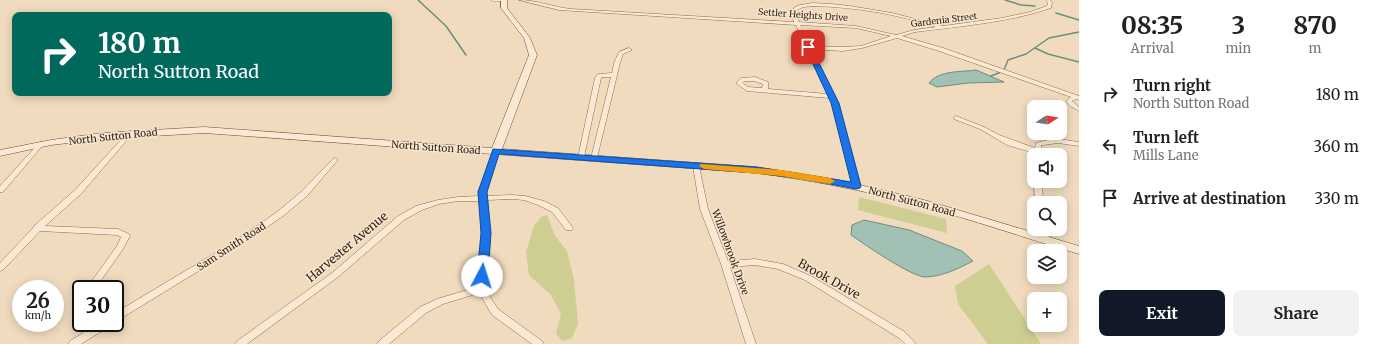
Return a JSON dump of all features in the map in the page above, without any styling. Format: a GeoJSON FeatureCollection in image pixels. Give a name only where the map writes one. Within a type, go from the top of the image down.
{"type":"FeatureCollection","features":[{"type":"Feature","properties":{"kind":"main road"},"geometry":{"type":"LineString","coordinates":[[496,151],[533,55],[526,38],[504,8],[504,0]]}},
{"type":"Feature","properties":{"kind":"main road","name":"North Sutton Road"},"geometry":{"type":"LineString","coordinates":[[0,153],[41,144],[89,137],[130,133],[204,130],[581,157],[781,173],[856,186],[1027,230]]}},
{"type":"Feature","properties":{"kind":"main road","name":"North Sutton Road"},"geometry":{"type":"LineString","coordinates":[[1048,236],[1079,250]]}},
{"type":"Feature","properties":{"kind":"street"},"geometry":{"type":"LineString","coordinates":[[493,0],[500,0]]}},
{"type":"Feature","properties":{"kind":"street","name":"Settler Heights Drive"},"geometry":{"type":"LineString","coordinates":[[520,0],[565,9],[856,27],[896,36],[985,64],[1034,83],[1077,97]]}},
{"type":"Feature","properties":{"kind":"street","name":"Gardenia Street"},"geometry":{"type":"LineString","coordinates":[[808,47],[862,47],[914,31],[978,24],[1031,13],[1050,7],[1050,2],[1048,0]]}},
{"type":"Feature","properties":{"kind":"street"},"geometry":{"type":"LineString","coordinates":[[856,186],[832,96],[793,12],[798,6],[834,4],[885,12],[927,21],[942,27]]}},
{"type":"Feature","properties":{"kind":"street"},"geometry":{"type":"LineString","coordinates":[[594,158],[614,75],[621,53],[629,50]]}},
{"type":"Feature","properties":{"kind":"street"},"geometry":{"type":"LineString","coordinates":[[581,157],[598,78],[600,75],[614,75]]}},
{"type":"Feature","properties":{"kind":"street"},"geometry":{"type":"LineString","coordinates":[[765,90],[832,96]]}},
{"type":"Feature","properties":{"kind":"street"},"geometry":{"type":"LineString","coordinates":[[1077,97],[1069,101],[1072,105],[1079,109]]}},
{"type":"Feature","properties":{"kind":"street"},"geometry":{"type":"LineString","coordinates":[[956,118],[982,128],[1010,143],[1027,149]]}},
{"type":"Feature","properties":{"kind":"street"},"geometry":{"type":"LineString","coordinates":[[0,268],[37,228],[78,192],[130,133]]}},
{"type":"Feature","properties":{"kind":"street"},"geometry":{"type":"LineString","coordinates":[[1038,148],[1038,144],[1048,141],[1062,141],[1079,144]]}},
{"type":"Feature","properties":{"kind":"street"},"geometry":{"type":"LineString","coordinates":[[0,190],[41,144]]}},
{"type":"Feature","properties":{"kind":"street"},"geometry":{"type":"LineString","coordinates":[[496,151],[482,192],[486,233],[481,290],[495,312],[534,343]]}},
{"type":"Feature","properties":{"kind":"street","name":"Sam Smith Road"},"geometry":{"type":"LineString","coordinates":[[124,313],[235,245],[280,214],[304,194],[336,160]]}},
{"type":"Feature","properties":{"kind":"street","name":"Willowbrook Drive"},"geometry":{"type":"LineString","coordinates":[[700,166],[704,209],[725,264],[751,344]]}},
{"type":"Feature","properties":{"kind":"street","name":"Harvester Avenue"},"geometry":{"type":"LineString","coordinates":[[240,344],[335,275],[400,218],[419,208],[438,202],[458,199],[525,198],[541,203],[555,210],[568,228]]}},
{"type":"Feature","properties":{"kind":"street"},"geometry":{"type":"LineString","coordinates":[[37,228],[118,232],[126,236],[96,280]]}},
{"type":"Feature","properties":{"kind":"street","name":"Brook Drive"},"geometry":{"type":"LineString","coordinates":[[725,264],[755,262],[780,266],[808,278],[895,331],[911,344]]}},
{"type":"Feature","properties":{"kind":"street"},"geometry":{"type":"LineString","coordinates":[[382,344],[423,310],[440,302],[481,290]]}},
{"type":"Feature","properties":{"kind":"street"},"geometry":{"type":"LineString","coordinates":[[73,344],[91,332]]}},
{"type":"Feature","properties":{"kind":"shaded area"},"geometry":{"type":"Polygon","coordinates":[[[976,70],[1004,82],[968,83],[937,87],[929,83],[933,79],[945,74],[976,70]]]}},
{"type":"Feature","properties":{"kind":"shaded area"},"geometry":{"type":"Polygon","coordinates":[[[859,197],[946,219],[947,233],[858,210],[859,197]]]}},
{"type":"Feature","properties":{"kind":"shaded area"},"geometry":{"type":"Polygon","coordinates":[[[547,215],[555,236],[567,251],[574,280],[578,324],[572,338],[563,341],[556,334],[561,314],[551,295],[529,275],[526,252],[534,226],[541,217],[547,215]]]}},
{"type":"Feature","properties":{"kind":"shaded area"},"geometry":{"type":"Polygon","coordinates":[[[864,220],[909,230],[962,251],[973,261],[945,274],[926,277],[920,276],[888,260],[851,235],[852,225],[864,220]]]}},
{"type":"Feature","properties":{"kind":"shaded area"},"geometry":{"type":"Polygon","coordinates":[[[989,264],[1027,322],[1027,332],[1033,332],[1041,344],[988,344],[958,304],[955,286],[989,264]]]}},
{"type":"Feature","properties":{"kind":"waterway"},"geometry":{"type":"LineString","coordinates":[[418,0],[446,26],[466,55]]}},
{"type":"Feature","properties":{"kind":"waterway"},"geometry":{"type":"LineString","coordinates":[[1005,0],[1021,5],[1035,6]]}},
{"type":"Feature","properties":{"kind":"waterway"},"geometry":{"type":"LineString","coordinates":[[1056,13],[1079,20]]}},
{"type":"Feature","properties":{"kind":"waterway"},"geometry":{"type":"LineString","coordinates":[[1004,70],[1008,60],[1026,54],[1049,38],[1079,32]]}},
{"type":"Feature","properties":{"kind":"waterway"},"geometry":{"type":"LineString","coordinates":[[1035,48],[1048,54],[1079,62]]}},
{"type":"Feature","properties":{"kind":"waterway"},"geometry":{"type":"LineString","coordinates":[[991,76],[1001,72]]}},
{"type":"Feature","properties":{"kind":"slow traffic"},"geometry":{"type":"LineString","coordinates":[[704,166],[756,170],[830,181]]}},
{"type":"Feature","properties":{"kind":"route"},"geometry":{"type":"LineString","coordinates":[[482,276],[486,233],[482,192],[496,151],[756,170],[804,176],[856,186],[835,103],[808,47]]}}]}
